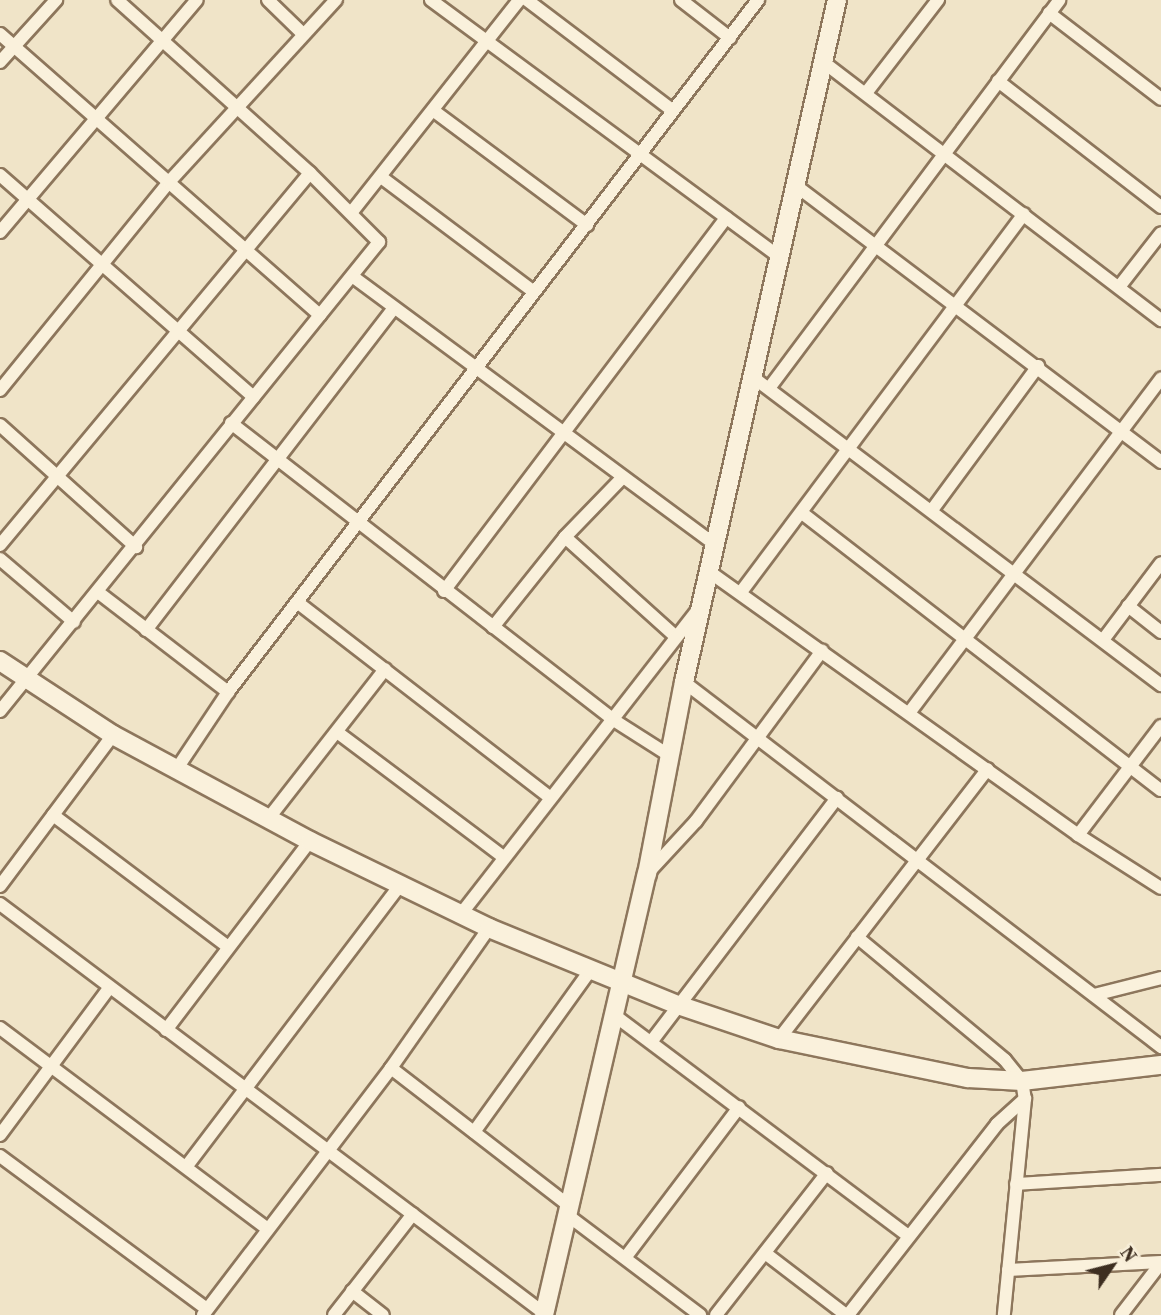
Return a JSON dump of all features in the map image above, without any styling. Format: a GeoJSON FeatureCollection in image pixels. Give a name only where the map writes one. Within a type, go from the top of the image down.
{"type":"FeatureCollection","features":[{"type":"Feature","properties":{"kind":"main road"},"geometry":{"type":"LineString","coordinates":[[544,1314],[648,874],[684,682],[711,573],[837,0]]}},
{"type":"Feature","properties":{"kind":"main road"},"geometry":{"type":"LineString","coordinates":[[0,661],[24,680],[113,735],[310,841],[489,928],[678,1005],[779,1039],[1023,1090],[1161,1065]]}},
{"type":"Feature","properties":{"kind":"street"},"geometry":{"type":"LineString","coordinates":[[0,62],[57,0]]}},
{"type":"Feature","properties":{"kind":"street"},"geometry":{"type":"LineString","coordinates":[[0,711],[99,593],[231,423],[379,242],[310,173],[117,0]]}},
{"type":"Feature","properties":{"kind":"street"},"geometry":{"type":"LineString","coordinates":[[0,232],[95,116],[197,0]]}},
{"type":"Feature","properties":{"kind":"street"},"geometry":{"type":"LineString","coordinates":[[268,0],[303,34]]}},
{"type":"Feature","properties":{"kind":"street"},"geometry":{"type":"LineString","coordinates":[[0,390],[101,262],[169,182],[336,0]]}},
{"type":"Feature","properties":{"kind":"street"},"geometry":{"type":"LineString","coordinates":[[431,0],[779,257]]}},
{"type":"Feature","properties":{"kind":"street"},"geometry":{"type":"LineString","coordinates":[[351,213],[519,0]]}},
{"type":"Feature","properties":{"kind":"street"},"geometry":{"type":"LineString","coordinates":[[527,0],[673,111]]}},
{"type":"Feature","properties":{"kind":"street"},"geometry":{"type":"LineString","coordinates":[[681,0],[730,38]]}},
{"type":"Feature","properties":{"kind":"street"},"geometry":{"type":"LineString","coordinates":[[176,770],[228,692],[758,0]]}},
{"type":"Feature","properties":{"kind":"street"},"geometry":{"type":"LineString","coordinates":[[866,93],[939,0]]}},
{"type":"Feature","properties":{"kind":"street"},"geometry":{"type":"LineString","coordinates":[[771,387],[1059,0]]}},
{"type":"Feature","properties":{"kind":"street"},"geometry":{"type":"LineString","coordinates":[[1049,13],[1161,99]]}},
{"type":"Feature","properties":{"kind":"street"},"geometry":{"type":"LineString","coordinates":[[0,34],[320,315]]}},
{"type":"Feature","properties":{"kind":"street"},"geometry":{"type":"LineString","coordinates":[[822,61],[1161,320]]}},
{"type":"Feature","properties":{"kind":"street"},"geometry":{"type":"LineString","coordinates":[[998,81],[1161,207]]}},
{"type":"Feature","properties":{"kind":"street"},"geometry":{"type":"LineString","coordinates":[[434,111],[587,225]]}},
{"type":"Feature","properties":{"kind":"street"},"geometry":{"type":"LineString","coordinates":[[0,545],[175,329],[310,173]]}},
{"type":"Feature","properties":{"kind":"street"},"geometry":{"type":"LineString","coordinates":[[0,175],[254,397]]}},
{"type":"Feature","properties":{"kind":"street"},"geometry":{"type":"LineString","coordinates":[[381,177],[534,292]]}},
{"type":"Feature","properties":{"kind":"street"},"geometry":{"type":"LineString","coordinates":[[795,184],[958,304],[1161,461]]}},
{"type":"Feature","properties":{"kind":"street"},"geometry":{"type":"LineString","coordinates":[[741,592],[1024,214]]}},
{"type":"Feature","properties":{"kind":"street"},"geometry":{"type":"LineString","coordinates":[[444,591],[726,218]]}},
{"type":"Feature","properties":{"kind":"street"},"geometry":{"type":"LineString","coordinates":[[1119,287],[1161,233]]}},
{"type":"Feature","properties":{"kind":"street"},"geometry":{"type":"LineString","coordinates":[[352,276],[392,310],[717,546]]}},
{"type":"Feature","properties":{"kind":"street"},"geometry":{"type":"LineString","coordinates":[[146,630],[274,458],[392,310]]}},
{"type":"Feature","properties":{"kind":"street"},"geometry":{"type":"LineString","coordinates":[[932,510],[1038,366]]}},
{"type":"Feature","properties":{"kind":"street"},"geometry":{"type":"LineString","coordinates":[[754,377],[771,387],[1161,685]]}},
{"type":"Feature","properties":{"kind":"street"},"geometry":{"type":"LineString","coordinates":[[909,713],[1161,378]]}},
{"type":"Feature","properties":{"kind":"street"},"geometry":{"type":"LineString","coordinates":[[231,423],[612,719],[670,756]]}},
{"type":"Feature","properties":{"kind":"street"},"geometry":{"type":"LineString","coordinates":[[0,425],[136,547]]}},
{"type":"Feature","properties":{"kind":"street"},"geometry":{"type":"LineString","coordinates":[[493,627],[565,537],[623,477]]}},
{"type":"Feature","properties":{"kind":"street"},"geometry":{"type":"LineString","coordinates":[[802,513],[1161,790]]}},
{"type":"Feature","properties":{"kind":"street"},"geometry":{"type":"LineString","coordinates":[[565,537],[675,636]]}},
{"type":"Feature","properties":{"kind":"street"},"geometry":{"type":"LineString","coordinates":[[0,559],[74,622]]}},
{"type":"Feature","properties":{"kind":"street"},"geometry":{"type":"LineString","coordinates":[[1103,640],[1161,564]]}},
{"type":"Feature","properties":{"kind":"street"},"geometry":{"type":"LineString","coordinates":[[711,573],[1078,835],[1161,888]]}},
{"type":"Feature","properties":{"kind":"street"},"geometry":{"type":"LineString","coordinates":[[99,593],[228,692]]}},
{"type":"Feature","properties":{"kind":"street"},"geometry":{"type":"LineString","coordinates":[[297,603],[549,797]]}},
{"type":"Feature","properties":{"kind":"street"},"geometry":{"type":"LineString","coordinates":[[461,914],[502,856],[675,636],[703,605]]}},
{"type":"Feature","properties":{"kind":"street"},"geometry":{"type":"LineString","coordinates":[[1128,606],[1161,632]]}},
{"type":"Feature","properties":{"kind":"street"},"geometry":{"type":"LineString","coordinates":[[648,874],[696,821],[822,651]]}},
{"type":"Feature","properties":{"kind":"street"},"geometry":{"type":"LineString","coordinates":[[268,819],[385,669]]}},
{"type":"Feature","properties":{"kind":"street"},"geometry":{"type":"LineString","coordinates":[[684,682],[1161,1047]]}},
{"type":"Feature","properties":{"kind":"street"},"geometry":{"type":"LineString","coordinates":[[1078,835],[1161,726]]}},
{"type":"Feature","properties":{"kind":"street"},"geometry":{"type":"LineString","coordinates":[[337,732],[502,856]]}},
{"type":"Feature","properties":{"kind":"street"},"geometry":{"type":"LineString","coordinates":[[0,886],[113,735]]}},
{"type":"Feature","properties":{"kind":"street"},"geometry":{"type":"LineString","coordinates":[[779,1039],[988,769]]}},
{"type":"Feature","properties":{"kind":"street"},"geometry":{"type":"LineString","coordinates":[[651,1042],[837,798]]}},
{"type":"Feature","properties":{"kind":"street"},"geometry":{"type":"LineString","coordinates":[[53,815],[229,947]]}},
{"type":"Feature","properties":{"kind":"street"},"geometry":{"type":"LineString","coordinates":[[166,1030],[310,841]]}},
{"type":"Feature","properties":{"kind":"street"},"geometry":{"type":"LineString","coordinates":[[186,1167],[248,1090],[400,885]]}},
{"type":"Feature","properties":{"kind":"street"},"geometry":{"type":"LineString","coordinates":[[0,904],[166,1030],[330,1149],[544,1314]]}},
{"type":"Feature","properties":{"kind":"street"},"geometry":{"type":"LineString","coordinates":[[0,1156],[205,1312],[391,1068],[489,928]]}},
{"type":"Feature","properties":{"kind":"street"},"geometry":{"type":"LineString","coordinates":[[858,937],[998,1054],[1023,1090],[1004,1315]]}},
{"type":"Feature","properties":{"kind":"street"},"geometry":{"type":"LineString","coordinates":[[474,1132],[592,968]]}},
{"type":"Feature","properties":{"kind":"street"},"geometry":{"type":"LineString","coordinates":[[1094,995],[1161,978]]}},
{"type":"Feature","properties":{"kind":"street"},"geometry":{"type":"LineString","coordinates":[[0,1135],[54,1068],[110,987]]}},
{"type":"Feature","properties":{"kind":"street"},"geometry":{"type":"LineString","coordinates":[[614,1015],[908,1236]]}},
{"type":"Feature","properties":{"kind":"street"},"geometry":{"type":"LineString","coordinates":[[0,1028],[268,1229]]}},
{"type":"Feature","properties":{"kind":"street"},"geometry":{"type":"LineString","coordinates":[[391,1068],[474,1132],[625,1258],[700,1315]]}},
{"type":"Feature","properties":{"kind":"street"},"geometry":{"type":"LineString","coordinates":[[765,1253],[847,1315],[1023,1090]]}},
{"type":"Feature","properties":{"kind":"street"},"geometry":{"type":"LineString","coordinates":[[625,1258],[739,1107]]}},
{"type":"Feature","properties":{"kind":"street"},"geometry":{"type":"LineString","coordinates":[[716,1315],[827,1173]]}},
{"type":"Feature","properties":{"kind":"street"},"geometry":{"type":"LineString","coordinates":[[1016,1184],[1161,1175]]}},
{"type":"Feature","properties":{"kind":"street"},"geometry":{"type":"LineString","coordinates":[[334,1315],[413,1214]]}},
{"type":"Feature","properties":{"kind":"street"},"geometry":{"type":"LineString","coordinates":[[1008,1270],[1161,1262],[1121,1315]]}},
{"type":"Feature","properties":{"kind":"street"},"geometry":{"type":"LineString","coordinates":[[352,1291],[383,1315]]}},
{"type":"Feature","properties":{"kind":"street"},"geometry":{"type":"LineString","coordinates":[[992,1315],[1005,1298]]}}]}
